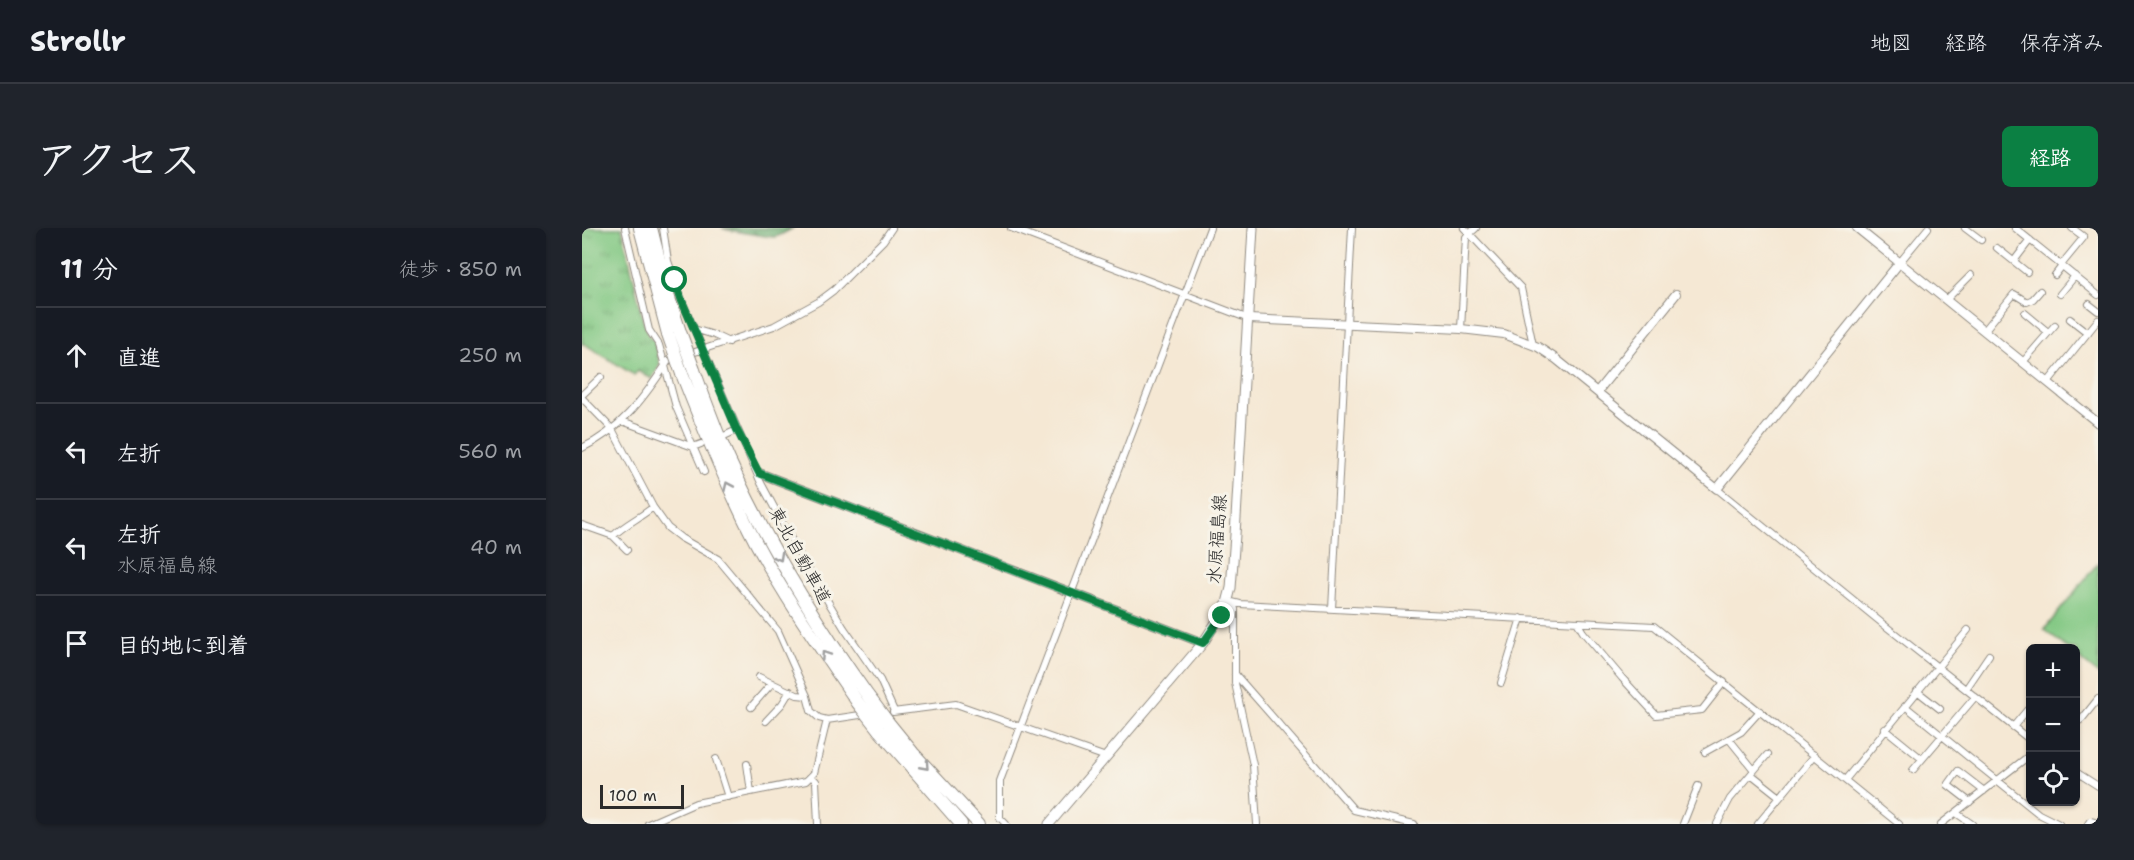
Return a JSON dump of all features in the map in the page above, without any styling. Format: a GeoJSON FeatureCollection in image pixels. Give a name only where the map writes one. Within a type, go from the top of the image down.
{"type":"FeatureCollection","features":[{"type":"Feature","properties":{"kind":"highway","name":"東北自動車道"},"geometry":{"type":"LineString","coordinates":[[640,228],[709,443],[756,543],[806,625],[862,705],[888,718],[913,753],[979,824]]}},
{"type":"Feature","properties":{"kind":"highway","name":"東北自動車道"},"geometry":{"type":"LineString","coordinates":[[651,228],[668,295],[674,333]]}},
{"type":"Feature","properties":{"kind":"highway","name":"東北自動車道"},"geometry":{"type":"LineString","coordinates":[[888,718],[961,824]]}},
{"type":"Feature","properties":{"kind":"main road","name":"水原福島線"},"geometry":{"type":"LineString","coordinates":[[1049,824],[1203,643],[1222,616],[1228,601],[1233,558],[1253,228]]}},
{"type":"Feature","properties":{"kind":"street"},"geometry":{"type":"LineString","coordinates":[[625,228],[649,330],[659,345],[676,407],[704,472]]}},
{"type":"Feature","properties":{"kind":"street"},"geometry":{"type":"LineString","coordinates":[[663,228],[668,261],[737,430],[798,552],[844,628],[880,680],[888,718],[956,704],[1106,757]]}},
{"type":"Feature","properties":{"kind":"street"},"geometry":{"type":"LineString","coordinates":[[695,352],[774,326],[818,302],[834,290],[879,245],[892,228]]}},
{"type":"Feature","properties":{"kind":"street"},"geometry":{"type":"LineString","coordinates":[[1011,228],[1249,319],[1461,329],[1504,334],[1533,345],[1556,359],[2026,736]]}},
{"type":"Feature","properties":{"kind":"street"},"geometry":{"type":"LineString","coordinates":[[1006,824],[1000,818],[1000,781],[1210,228]]}},
{"type":"Feature","properties":{"kind":"street"},"geometry":{"type":"LineString","coordinates":[[1332,609],[1353,228]]}},
{"type":"Feature","properties":{"kind":"street"},"geometry":{"type":"LineString","coordinates":[[1467,230],[1476,228]]}},
{"type":"Feature","properties":{"kind":"street"},"geometry":{"type":"LineString","coordinates":[[1857,228],[2098,423]]}},
{"type":"Feature","properties":{"kind":"street"},"geometry":{"type":"LineString","coordinates":[[1717,489],[1928,228]]}},
{"type":"Feature","properties":{"kind":"street"},"geometry":{"type":"LineString","coordinates":[[1965,228],[1981,240]]}},
{"type":"Feature","properties":{"kind":"street"},"geometry":{"type":"LineString","coordinates":[[2015,228],[2098,295]]}},
{"type":"Feature","properties":{"kind":"street"},"geometry":{"type":"LineString","coordinates":[[2055,275],[2084,237],[2072,228]]}},
{"type":"Feature","properties":{"kind":"street"},"geometry":{"type":"LineString","coordinates":[[1461,329],[1467,230]]}},
{"type":"Feature","properties":{"kind":"street"},"geometry":{"type":"LineString","coordinates":[[1467,230],[1521,288],[1533,345]]}},
{"type":"Feature","properties":{"kind":"street"},"geometry":{"type":"LineString","coordinates":[[2014,261],[2030,240]]}},
{"type":"Feature","properties":{"kind":"street"},"geometry":{"type":"LineString","coordinates":[[1997,248],[2027,272]]}},
{"type":"Feature","properties":{"kind":"street"},"geometry":{"type":"LineString","coordinates":[[1946,300],[1971,275]]}},
{"type":"Feature","properties":{"kind":"street"},"geometry":{"type":"LineString","coordinates":[[2060,294],[2075,276]]}},
{"type":"Feature","properties":{"kind":"street"},"geometry":{"type":"LineString","coordinates":[[1984,331],[2014,294],[2027,302],[2040,291]]}},
{"type":"Feature","properties":{"kind":"street"},"geometry":{"type":"LineString","coordinates":[[1597,392],[1676,294]]}},
{"type":"Feature","properties":{"kind":"street"},"geometry":{"type":"LineString","coordinates":[[2089,304],[2098,311]]}},
{"type":"Feature","properties":{"kind":"street"},"geometry":{"type":"LineString","coordinates":[[2025,313],[2048,332]]}},
{"type":"Feature","properties":{"kind":"street"},"geometry":{"type":"LineString","coordinates":[[2070,319],[2088,333]]}},
{"type":"Feature","properties":{"kind":"street"},"geometry":{"type":"LineString","coordinates":[[2048,382],[2098,320]]}},
{"type":"Feature","properties":{"kind":"street"},"geometry":{"type":"LineString","coordinates":[[2024,362],[2055,325]]}},
{"type":"Feature","properties":{"kind":"street"},"geometry":{"type":"LineString","coordinates":[[694,329],[729,342]]}},
{"type":"Feature","properties":{"kind":"street"},"geometry":{"type":"LineString","coordinates":[[582,448],[622,421],[666,364]]}},
{"type":"Feature","properties":{"kind":"street"},"geometry":{"type":"LineString","coordinates":[[601,377],[582,396],[612,429],[653,507],[668,528],[718,559],[778,631],[813,715],[827,720],[862,705]]}},
{"type":"Feature","properties":{"kind":"street"},"geometry":{"type":"LineString","coordinates":[[622,421],[693,447],[701,444]]}},
{"type":"Feature","properties":{"kind":"street"},"geometry":{"type":"LineString","coordinates":[[724,436],[737,430]]}},
{"type":"Feature","properties":{"kind":"street"},"geometry":{"type":"LineString","coordinates":[[759,473],[1203,643]]}},
{"type":"Feature","properties":{"kind":"street"},"geometry":{"type":"LineString","coordinates":[[613,536],[653,507]]}},
{"type":"Feature","properties":{"kind":"street"},"geometry":{"type":"LineString","coordinates":[[582,525],[613,536],[627,550]]}},
{"type":"Feature","properties":{"kind":"street"},"geometry":{"type":"LineString","coordinates":[[1228,601],[1240,604],[1654,626],[1899,824]]}},
{"type":"Feature","properties":{"kind":"street"},"geometry":{"type":"LineString","coordinates":[[1228,601],[1235,609],[1235,674],[1253,765],[1257,824]]}},
{"type":"Feature","properties":{"kind":"street"},"geometry":{"type":"LineString","coordinates":[[1502,683],[1521,618]]}},
{"type":"Feature","properties":{"kind":"street"},"geometry":{"type":"LineString","coordinates":[[1577,622],[1616,671],[1656,715],[1702,710],[1724,682]]}},
{"type":"Feature","properties":{"kind":"street"},"geometry":{"type":"LineString","coordinates":[[1845,780],[1968,630]]}},
{"type":"Feature","properties":{"kind":"street"},"geometry":{"type":"LineString","coordinates":[[1966,689],[1989,655]]}},
{"type":"Feature","properties":{"kind":"street"},"geometry":{"type":"LineString","coordinates":[[1235,674],[1354,810],[1414,824]]}},
{"type":"Feature","properties":{"kind":"street"},"geometry":{"type":"LineString","coordinates":[[759,677],[789,691],[807,696]]}},
{"type":"Feature","properties":{"kind":"street"},"geometry":{"type":"LineString","coordinates":[[751,707],[772,683]]}},
{"type":"Feature","properties":{"kind":"street"},"geometry":{"type":"LineString","coordinates":[[766,721],[782,704],[789,691]]}},
{"type":"Feature","properties":{"kind":"street"},"geometry":{"type":"LineString","coordinates":[[1917,691],[1940,710]]}},
{"type":"Feature","properties":{"kind":"street"},"geometry":{"type":"LineString","coordinates":[[1913,770],[1976,697]]}},
{"type":"Feature","properties":{"kind":"street"},"geometry":{"type":"LineString","coordinates":[[2080,720],[2098,699]]}},
{"type":"Feature","properties":{"kind":"street"},"geometry":{"type":"LineString","coordinates":[[1905,706],[2039,814],[2059,824]]}},
{"type":"Feature","properties":{"kind":"street"},"geometry":{"type":"LineString","coordinates":[[1705,752],[1748,726],[1760,711]]}},
{"type":"Feature","properties":{"kind":"street"},"geometry":{"type":"LineString","coordinates":[[2013,727],[2026,711]]}},
{"type":"Feature","properties":{"kind":"street"},"geometry":{"type":"LineString","coordinates":[[648,824],[689,805],[806,781],[812,776],[827,720]]}},
{"type":"Feature","properties":{"kind":"street"},"geometry":{"type":"LineString","coordinates":[[1886,729],[1922,759]]}},
{"type":"Feature","properties":{"kind":"street"},"geometry":{"type":"LineString","coordinates":[[1729,739],[1752,772],[1780,797]]}},
{"type":"Feature","properties":{"kind":"street"},"geometry":{"type":"LineString","coordinates":[[1717,824],[1730,799],[1767,755]]}},
{"type":"Feature","properties":{"kind":"street"},"geometry":{"type":"LineString","coordinates":[[1758,824],[1815,755]]}},
{"type":"Feature","properties":{"kind":"street"},"geometry":{"type":"LineString","coordinates":[[1941,824],[2026,758]]}},
{"type":"Feature","properties":{"kind":"street"},"geometry":{"type":"LineString","coordinates":[[716,759],[728,796]]}},
{"type":"Feature","properties":{"kind":"street"},"geometry":{"type":"LineString","coordinates":[[747,764],[751,792]]}},
{"type":"Feature","properties":{"kind":"street"},"geometry":{"type":"LineString","coordinates":[[1970,802],[1948,784],[1958,771],[1984,791]]}},
{"type":"Feature","properties":{"kind":"street"},"geometry":{"type":"LineString","coordinates":[[2080,775],[2098,786]]}},
{"type":"Feature","properties":{"kind":"street"},"geometry":{"type":"LineString","coordinates":[[812,776],[816,781],[818,824]]}},
{"type":"Feature","properties":{"kind":"street"},"geometry":{"type":"LineString","coordinates":[[1683,824],[1698,786]]}},
{"type":"Feature","properties":{"kind":"street"},"geometry":{"type":"LineString","coordinates":[[1956,813],[1972,824]]}},
{"type":"Feature","properties":{"kind":"street"},"geometry":{"type":"LineString","coordinates":[[2088,824],[2090,821],[2098,824]]}},
{"type":"Feature","properties":{"kind":"green space"},"geometry":{"type":"Polygon","coordinates":[[[582,228],[622,228],[643,320],[649,336],[654,341],[660,364],[652,379],[638,371],[634,375],[583,343],[582,345],[582,228]]]}},
{"type":"Feature","properties":{"kind":"green space"},"geometry":{"type":"Polygon","coordinates":[[[722,228],[793,228],[775,237],[722,228]]]}},
{"type":"Feature","properties":{"kind":"green space"},"geometry":{"type":"Polygon","coordinates":[[[2098,563],[2098,674],[2080,659],[2080,644],[2062,644],[2044,630],[2098,563]]]}},
{"type":"Feature","properties":{"kind":"route"},"geometry":{"type":"LineString","coordinates":[[675,280],[737,430],[759,473],[1203,643],[1222,616]]}}]}
